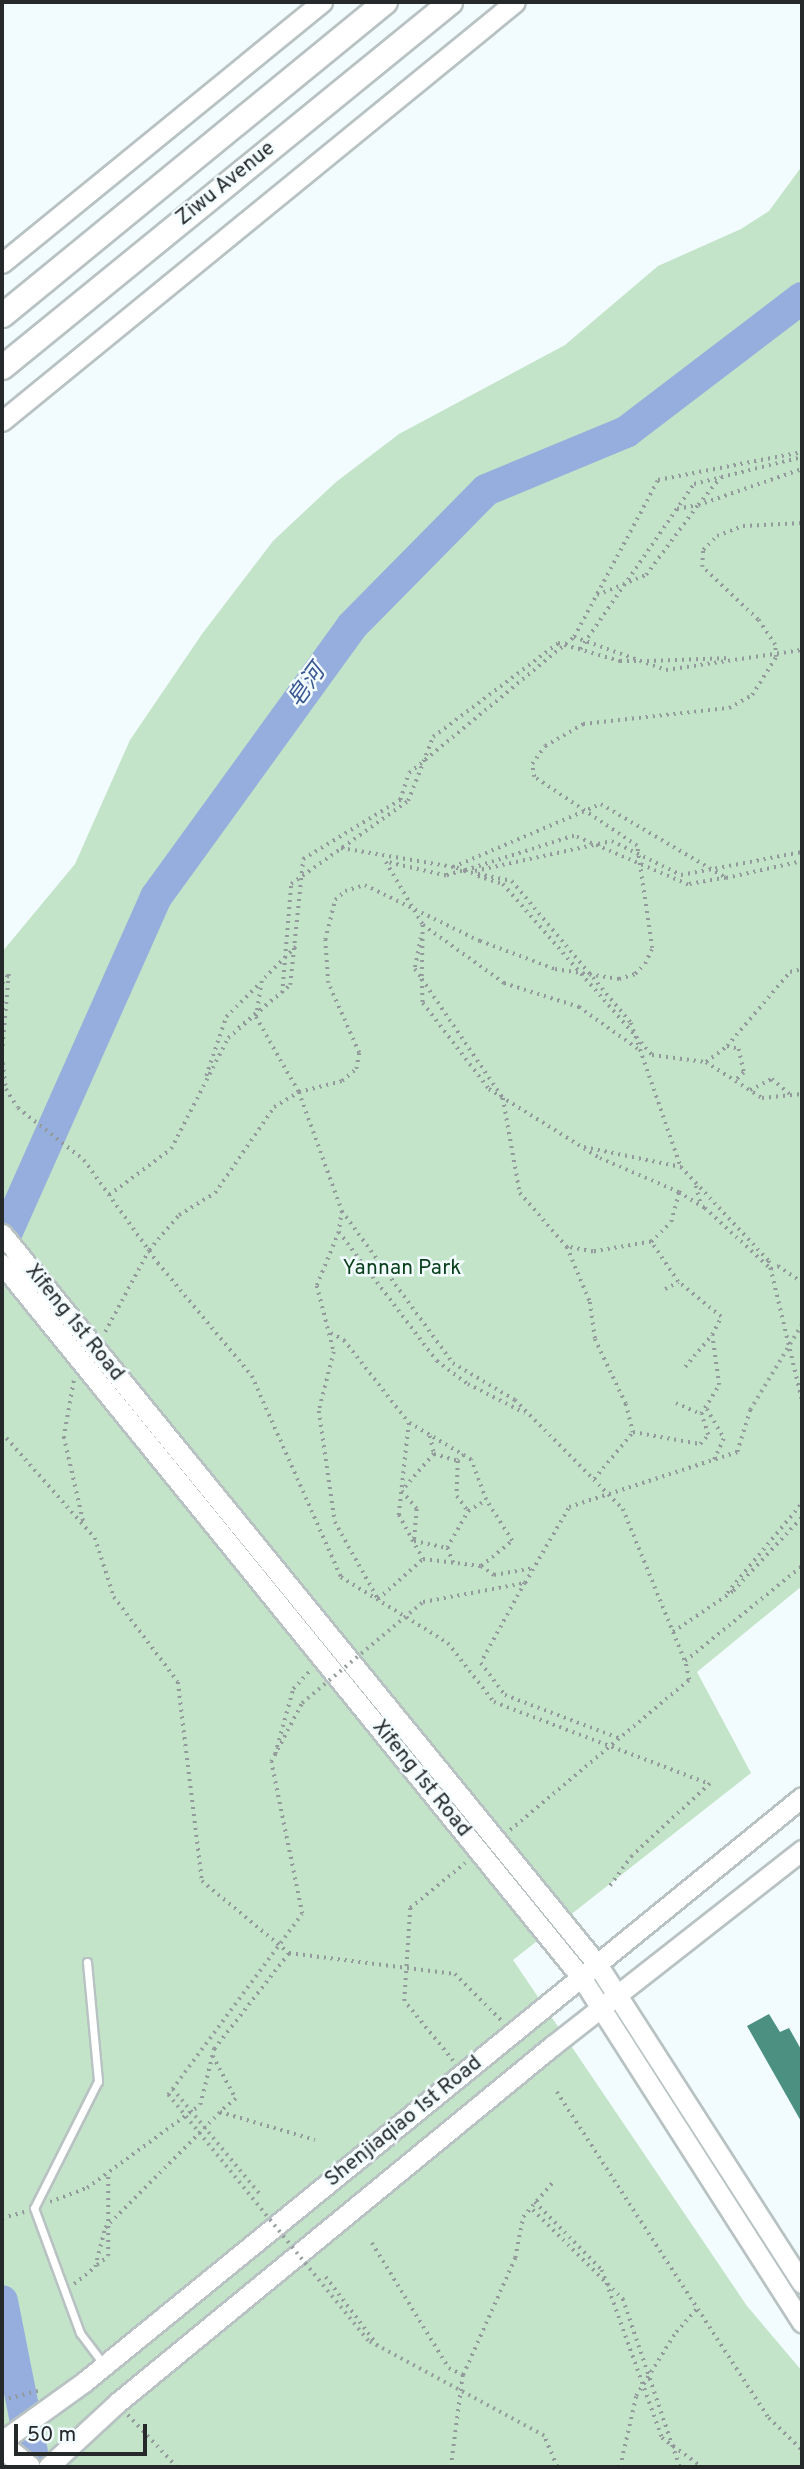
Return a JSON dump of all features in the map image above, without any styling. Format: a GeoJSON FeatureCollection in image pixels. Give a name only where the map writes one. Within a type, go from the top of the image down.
{"type":"FeatureCollection","features":[{"type":"Feature","properties":{"kind":"main road"},"geometry":{"type":"LineString","coordinates":[[2,263],[322,2]]}},
{"type":"Feature","properties":{"kind":"main road","name":"Ziwu Avenue"},"geometry":{"type":"LineString","coordinates":[[2,315],[385,2]]}},
{"type":"Feature","properties":{"kind":"main road","name":"Ziwu Avenue"},"geometry":{"type":"LineString","coordinates":[[2,367],[451,2]]}},
{"type":"Feature","properties":{"kind":"main road"},"geometry":{"type":"LineString","coordinates":[[2,421],[515,2]]}},
{"type":"Feature","properties":{"kind":"main road","name":"Xifeng 1st Road"},"geometry":{"type":"LineString","coordinates":[[2,1234],[32,1287],[597,1964],[802,2283]]}},
{"type":"Feature","properties":{"kind":"main road","name":"Xifeng 1st Road"},"geometry":{"type":"LineString","coordinates":[[2,1264],[32,1287]]}},
{"type":"Feature","properties":{"kind":"main road","name":"Xifeng 1st Road"},"geometry":{"type":"LineString","coordinates":[[90,1357],[322,1658],[581,1977],[802,2322]]}},
{"type":"Feature","properties":{"kind":"main road","name":"Shenjiaqiao 1st Road"},"geometry":{"type":"LineString","coordinates":[[2,2444],[84,2382],[802,1797]]}},
{"type":"Feature","properties":{"kind":"main road","name":"Shenjiaqiao 1st Road"},"geometry":{"type":"LineString","coordinates":[[48,2467],[127,2394],[600,2007],[619,1998],[802,1850]]}},
{"type":"Feature","properties":{"kind":"main road"},"geometry":{"type":"LineString","coordinates":[[2,2444],[28,2467]]}},
{"type":"Feature","properties":{"kind":"lane"},"geometry":{"type":"LineString","coordinates":[[87,1962],[98,2081],[34,2208],[80,2333],[104,2365]]}},
{"type":"Feature","properties":{"kind":"path"},"geometry":{"type":"LineString","coordinates":[[228,1038],[256,1017],[290,985],[303,859],[400,800],[409,773],[574,637],[658,480],[802,452]]}},
{"type":"Feature","properties":{"kind":"path"},"geometry":{"type":"LineString","coordinates":[[580,649],[694,484],[802,457]]}},
{"type":"Feature","properties":{"kind":"path"},"geometry":{"type":"LineString","coordinates":[[677,509],[698,505],[802,469]]}},
{"type":"Feature","properties":{"kind":"path"},"geometry":{"type":"LineString","coordinates":[[596,596],[646,575],[721,477]]}},
{"type":"Feature","properties":{"kind":"path"},"geometry":{"type":"LineString","coordinates":[[776,653],[758,620],[702,567],[704,550],[718,536],[743,526],[802,523]]}},
{"type":"Feature","properties":{"kind":"path"},"geometry":{"type":"LineString","coordinates":[[574,637],[666,670],[802,650]]}},
{"type":"Feature","properties":{"kind":"path"},"geometry":{"type":"LineString","coordinates":[[282,993],[291,884],[408,801],[433,737],[558,643],[620,662],[750,657]]}},
{"type":"Feature","properties":{"kind":"path"},"geometry":{"type":"LineString","coordinates":[[85,1526],[64,1437],[71,1386],[149,1250],[179,1215],[215,1193],[274,1107],[299,1092],[342,1081],[356,1069],[359,1053],[328,983],[326,940],[335,900],[365,885],[480,942],[555,969],[620,979],[635,974],[645,964],[652,948],[637,846],[534,777],[532,764],[545,746],[583,724],[729,708],[752,695],[776,653]]}},
{"type":"Feature","properties":{"kind":"path"},"geometry":{"type":"LineString","coordinates":[[453,866],[601,804],[726,878]]}},
{"type":"Feature","properties":{"kind":"path"},"geometry":{"type":"LineString","coordinates":[[386,862],[446,876],[574,836],[688,885],[802,861]]}},
{"type":"Feature","properties":{"kind":"path"},"geometry":{"type":"LineString","coordinates":[[472,872],[612,841],[637,856],[681,875],[802,852]]}},
{"type":"Feature","properties":{"kind":"path"},"geometry":{"type":"LineString","coordinates":[[341,848],[453,866],[503,884],[652,1055],[706,1062],[762,1098],[802,1094]]}},
{"type":"Feature","properties":{"kind":"path"},"geometry":{"type":"LineString","coordinates":[[383,855],[423,925],[504,983],[579,1007],[639,1049]]}},
{"type":"Feature","properties":{"kind":"path"},"geometry":{"type":"LineString","coordinates":[[464,871],[512,881],[631,1023],[681,1167],[769,1261],[802,1400]]}},
{"type":"Feature","properties":{"kind":"path"},"geometry":{"type":"LineString","coordinates":[[423,925],[424,1003],[489,1089],[580,1146],[701,1205],[771,1269]]}},
{"type":"Feature","properties":{"kind":"path"},"geometry":{"type":"LineString","coordinates":[[202,1088],[226,1017],[296,947]]}},
{"type":"Feature","properties":{"kind":"path"},"geometry":{"type":"LineString","coordinates":[[706,1062],[727,1046],[770,1003],[790,972],[802,970]]}},
{"type":"Feature","properties":{"kind":"path"},"geometry":{"type":"LineString","coordinates":[[2,983],[9,974],[2,1056],[6,1089],[18,1108],[84,1160],[149,1250],[252,1376],[341,1577],[449,1643],[494,1702],[710,1784],[632,1856],[610,1886]]}},
{"type":"Feature","properties":{"kind":"path"},"geometry":{"type":"LineString","coordinates":[[422,979],[503,1098],[520,1194],[568,1247],[590,1302],[595,1339],[626,1404],[633,1432]]}},
{"type":"Feature","properties":{"kind":"path"},"geometry":{"type":"LineString","coordinates":[[262,981],[256,1017],[299,1092],[342,1211],[453,1363],[515,1400],[623,1509],[685,1661],[689,1680],[496,1841]]}},
{"type":"Feature","properties":{"kind":"path"},"geometry":{"type":"LineString","coordinates":[[109,1195],[171,1149],[228,1038],[257,1009],[282,993]]}},
{"type":"Feature","properties":{"kind":"path"},"geometry":{"type":"LineString","coordinates":[[727,1046],[738,1049],[744,1073],[735,1081]]}},
{"type":"Feature","properties":{"kind":"path"},"geometry":{"type":"LineString","coordinates":[[749,1090],[772,1079],[790,1094]]}},
{"type":"Feature","properties":{"kind":"path"},"geometry":{"type":"LineString","coordinates":[[580,1146],[681,1167]]}},
{"type":"Feature","properties":{"kind":"path"},"geometry":{"type":"LineString","coordinates":[[695,1184],[701,1205]]}},
{"type":"Feature","properties":{"kind":"path"},"geometry":{"type":"LineString","coordinates":[[568,1247],[593,1252],[651,1242],[671,1222],[679,1192]]}},
{"type":"Feature","properties":{"kind":"path"},"geometry":{"type":"LineString","coordinates":[[342,1211],[339,1232],[317,1286],[334,1352],[319,1411],[335,1522],[378,1599]]}},
{"type":"Feature","properties":{"kind":"path"},"geometry":{"type":"LineString","coordinates":[[339,1232],[428,1348],[468,1384],[527,1414]]}},
{"type":"Feature","properties":{"kind":"path"},"geometry":{"type":"LineString","coordinates":[[651,1242],[677,1282],[720,1317],[712,1335],[685,1367]]}},
{"type":"Feature","properties":{"kind":"path"},"geometry":{"type":"LineString","coordinates":[[771,1269],[778,1266],[802,1282]]}},
{"type":"Feature","properties":{"kind":"path"},"geometry":{"type":"LineString","coordinates":[[665,1289],[677,1282]]}},
{"type":"Feature","properties":{"kind":"path"},"geometry":{"type":"LineString","coordinates":[[620,1738],[505,1695],[481,1663],[569,1507],[737,1452],[750,1410],[802,1324]]}},
{"type":"Feature","properties":{"kind":"path"},"geometry":{"type":"LineString","coordinates":[[329,1332],[344,1340],[409,1423],[471,1460],[486,1500],[512,1541],[481,1566]]}},
{"type":"Feature","properties":{"kind":"path"},"geometry":{"type":"LineString","coordinates":[[701,1414],[719,1385],[712,1335]]}},
{"type":"Feature","properties":{"kind":"path"},"geometry":{"type":"LineString","coordinates":[[428,1348],[444,1352]]}},
{"type":"Feature","properties":{"kind":"path"},"geometry":{"type":"LineString","coordinates":[[633,1432],[700,1444],[708,1435],[701,1414],[676,1403]]}},
{"type":"Feature","properties":{"kind":"path"},"geometry":{"type":"LineString","coordinates":[[706,1409],[724,1439],[714,1460]]}},
{"type":"Feature","properties":{"kind":"path"},"geometry":{"type":"LineString","coordinates":[[409,1423],[399,1515],[423,1559]]}},
{"type":"Feature","properties":{"kind":"path"},"geometry":{"type":"LineString","coordinates":[[594,1479],[633,1432]]}},
{"type":"Feature","properties":{"kind":"path"},"geometry":{"type":"LineString","coordinates":[[2,1433],[95,1538],[114,1597],[178,1682],[202,1881],[289,1953],[455,1974],[513,2033]]}},
{"type":"Feature","properties":{"kind":"path"},"geometry":{"type":"LineString","coordinates":[[430,1436],[434,1454]]}},
{"type":"Feature","properties":{"kind":"path"},"geometry":{"type":"LineString","coordinates":[[402,1491],[434,1454]]}},
{"type":"Feature","properties":{"kind":"path"},"geometry":{"type":"LineString","coordinates":[[434,1454],[458,1461]]}},
{"type":"Feature","properties":{"kind":"path"},"geometry":{"type":"LineString","coordinates":[[464,1455],[458,1461],[457,1496],[468,1511]]}},
{"type":"Feature","properties":{"kind":"path"},"geometry":{"type":"LineString","coordinates":[[402,1491],[417,1509],[414,1541]]}},
{"type":"Feature","properties":{"kind":"path"},"geometry":{"type":"LineString","coordinates":[[447,1548],[468,1511],[486,1500]]}},
{"type":"Feature","properties":{"kind":"path"},"geometry":{"type":"LineString","coordinates":[[723,1598],[802,1503]]}},
{"type":"Feature","properties":{"kind":"path"},"geometry":{"type":"LineString","coordinates":[[673,1632],[723,1598],[802,1517]]}},
{"type":"Feature","properties":{"kind":"path"},"geometry":{"type":"LineString","coordinates":[[414,1541],[447,1548]]}},
{"type":"Feature","properties":{"kind":"path"},"geometry":{"type":"LineString","coordinates":[[447,1548],[453,1563]]}},
{"type":"Feature","properties":{"kind":"path"},"geometry":{"type":"LineString","coordinates":[[378,1599],[423,1559],[481,1566],[494,1576],[534,1568]]}},
{"type":"Feature","properties":{"kind":"path"},"geometry":{"type":"LineString","coordinates":[[685,1661],[802,1566]]}},
{"type":"Feature","properties":{"kind":"path"},"geometry":{"type":"LineString","coordinates":[[525,1583],[423,1602],[302,1703],[271,1762],[302,1914],[169,2095],[368,2341],[544,2436],[557,2467]]}},
{"type":"Feature","properties":{"kind":"path"},"geometry":{"type":"LineString","coordinates":[[275,1754],[293,1689],[322,1658]]}},
{"type":"Feature","properties":{"kind":"path"},"geometry":{"type":"LineString","coordinates":[[463,2073],[404,2001],[410,1908],[480,1852]]}},
{"type":"Feature","properties":{"kind":"path"},"geometry":{"type":"LineString","coordinates":[[2,2218],[87,2188],[200,2105],[212,2055],[289,1953]]}},
{"type":"Feature","properties":{"kind":"path"},"geometry":{"type":"LineString","coordinates":[[95,2267],[109,2224],[236,2099],[212,2055]]}},
{"type":"Feature","properties":{"kind":"path"},"geometry":{"type":"LineString","coordinates":[[173,2089],[260,2194]]}},
{"type":"Feature","properties":{"kind":"path"},"geometry":{"type":"LineString","coordinates":[[556,2092],[769,2418],[802,2450]]}},
{"type":"Feature","properties":{"kind":"path"},"geometry":{"type":"LineString","coordinates":[[220,2112],[314,2140]]}},
{"type":"Feature","properties":{"kind":"path"},"geometry":{"type":"LineString","coordinates":[[64,2292],[108,2256],[108,2172]]}},
{"type":"Feature","properties":{"kind":"path"},"geometry":{"type":"LineString","coordinates":[[451,2467],[463,2375],[515,2258],[523,2217],[533,2210],[535,2202],[554,2182]]}},
{"type":"Feature","properties":{"kind":"path"},"geometry":{"type":"LineString","coordinates":[[535,2202],[602,2270],[662,2438],[702,2467]]}},
{"type":"Feature","properties":{"kind":"path"},"geometry":{"type":"LineString","coordinates":[[533,2210],[623,2299],[680,2467]]}},
{"type":"Feature","properties":{"kind":"path"},"geometry":{"type":"LineString","coordinates":[[372,2243],[449,2368],[463,2375]]}},
{"type":"Feature","properties":{"kind":"path"},"geometry":{"type":"LineString","coordinates":[[326,2277],[379,2347]]}},
{"type":"Feature","properties":{"kind":"path"},"geometry":{"type":"LineString","coordinates":[[620,2467],[636,2396],[676,2332],[697,2308]]}},
{"type":"Feature","properties":{"kind":"path"},"geometry":{"type":"LineString","coordinates":[[2,2400],[14,2400],[44,2389]]}},
{"type":"Feature","properties":{"kind":"green space","name":"Yannan Park"},"geometry":{"type":"Polygon","coordinates":[[[802,166],[802,1586],[697,1672],[751,1773],[513,1960],[747,2306],[802,2371],[802,2467],[61,2467],[2,2427],[2,952],[75,864],[130,740],[202,634],[273,541],[336,482],[399,434],[565,345],[658,266],[741,229],[769,211],[802,166]]]}},
{"type":"Feature","properties":{"kind":"building"},"geometry":{"type":"Polygon","coordinates":[[[769,2014],[780,2032],[789,2028],[802,2051],[802,2123],[747,2026],[769,2014]]]}},
{"type":"Feature","properties":{"kind":"waterway","name":"皂河"},"geometry":{"type":"LineString","coordinates":[[2,1243],[156,897],[352,626],[486,490],[626,432],[802,298]]}},
{"type":"Feature","properties":{"kind":"waterway","name":"皂河"},"geometry":{"type":"LineString","coordinates":[[2,2301],[35,2467]]}}]}
